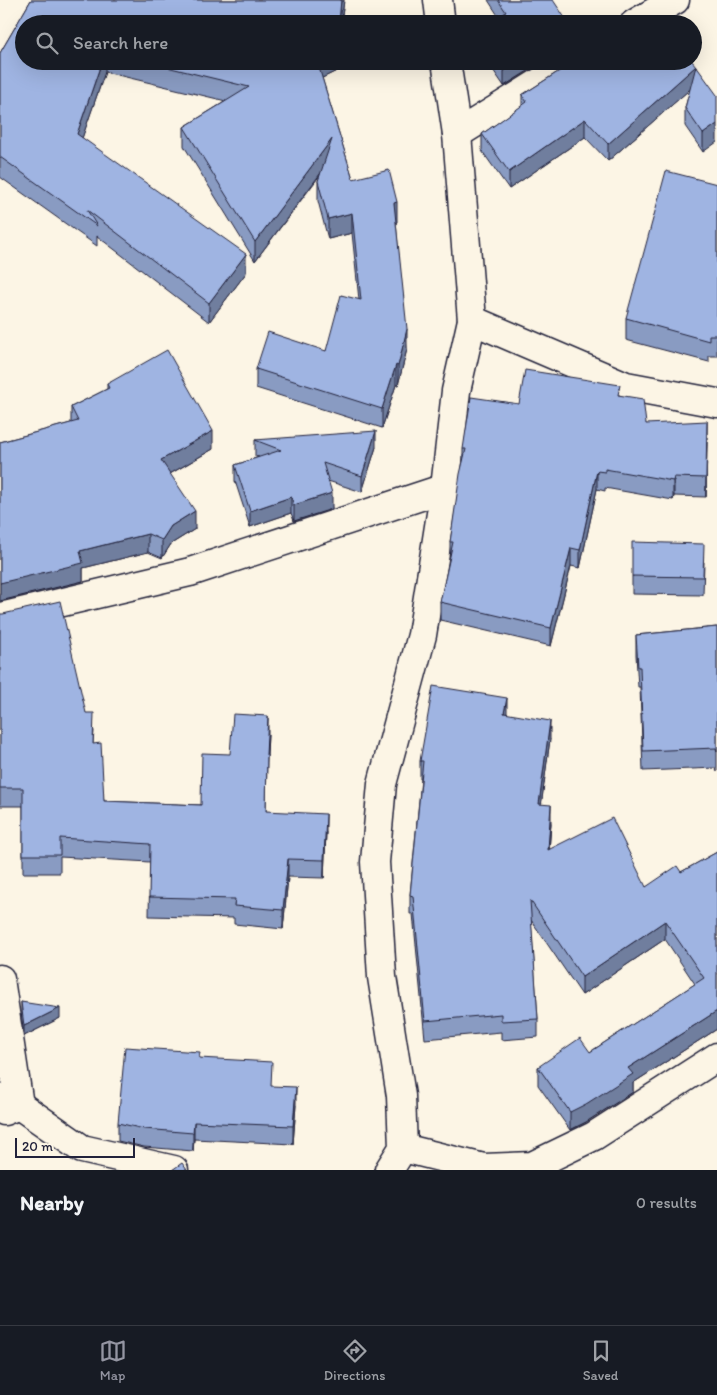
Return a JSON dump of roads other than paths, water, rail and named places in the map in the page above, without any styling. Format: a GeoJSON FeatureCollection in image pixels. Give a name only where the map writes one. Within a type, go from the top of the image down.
{"type":"FeatureCollection","features":[{"type":"Feature","properties":{"kind":"street"},"geometry":{"type":"LineString","coordinates":[[438,0],[440,15]]}},
{"type":"Feature","properties":{"kind":"street"},"geometry":{"type":"LineString","coordinates":[[649,15],[675,0]]}},
{"type":"Feature","properties":{"kind":"street"},"geometry":{"type":"LineString","coordinates":[[447,70],[457,134],[472,320],[456,391],[445,488],[422,635],[382,784],[375,862],[382,978],[401,1096],[396,1159],[484,1168],[532,1166],[594,1136],[717,1057]]}},
{"type":"Feature","properties":{"kind":"street"},"geometry":{"type":"LineString","coordinates":[[457,134],[560,70]]}},
{"type":"Feature","properties":{"kind":"street"},"geometry":{"type":"LineString","coordinates":[[472,320],[626,386],[717,403]]}},
{"type":"Feature","properties":{"kind":"street"},"geometry":{"type":"LineString","coordinates":[[0,617],[190,572],[445,488]]}},
{"type":"Feature","properties":{"kind":"street"},"geometry":{"type":"LineString","coordinates":[[0,978],[6,1105],[82,1149],[174,1170]]}}]}
